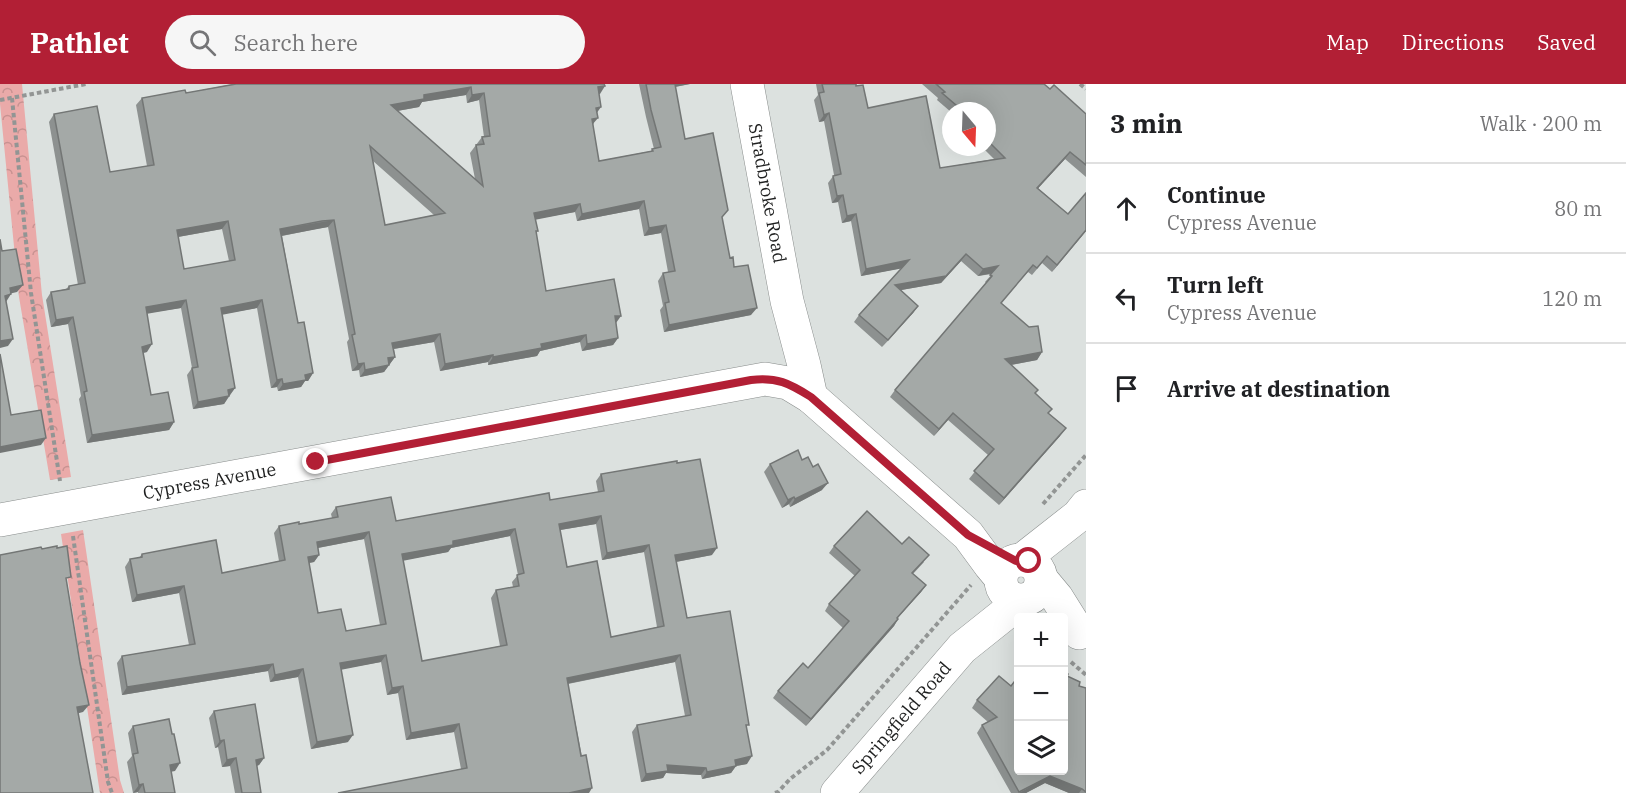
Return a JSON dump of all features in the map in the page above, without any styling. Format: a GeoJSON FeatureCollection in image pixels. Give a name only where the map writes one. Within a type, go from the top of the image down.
{"type":"FeatureCollection","features":[{"type":"Feature","properties":{"kind":"street","name":"Stradbroke Road"},"geometry":{"type":"LineString","coordinates":[[747,84],[787,301],[799,390]]}},
{"type":"Feature","properties":{"kind":"street","name":"Cypress Avenue"},"geometry":{"type":"LineString","coordinates":[[0,520],[751,380],[765,379],[799,390]]}},
{"type":"Feature","properties":{"kind":"street"},"geometry":{"type":"LineString","coordinates":[[799,390],[1016,579],[1057,598],[1069,634]]}},
{"type":"Feature","properties":{"kind":"street","name":"Springfield Road"},"geometry":{"type":"LineString","coordinates":[[836,791],[962,648],[1016,579],[1082,511]]}},
{"type":"Feature","properties":{"kind":"path"},"geometry":{"type":"LineString","coordinates":[[0,100],[86,84]]}},
{"type":"Feature","properties":{"kind":"path"},"geometry":{"type":"LineString","coordinates":[[1080,84],[1086,89]]}},
{"type":"Feature","properties":{"kind":"path"},"geometry":{"type":"LineString","coordinates":[[12,98],[31,293],[60,482]]}},
{"type":"Feature","properties":{"kind":"path"},"geometry":{"type":"LineString","coordinates":[[1043,504],[1086,455]]}},
{"type":"Feature","properties":{"kind":"path"},"geometry":{"type":"LineString","coordinates":[[72,532],[108,782],[112,793]]}},
{"type":"Feature","properties":{"kind":"path"},"geometry":{"type":"LineString","coordinates":[[777,793],[1016,579]]}},
{"type":"Feature","properties":{"kind":"path"},"geometry":{"type":"LineString","coordinates":[[1069,634],[1086,675]]}},
{"type":"Feature","properties":{"kind":"green space"},"geometry":{"type":"Polygon","coordinates":[[[0,84],[22,84],[42,295],[71,477],[50,480],[19,297],[0,84]]]}},
{"type":"Feature","properties":{"kind":"green space"},"geometry":{"type":"Polygon","coordinates":[[[83,530],[120,780],[124,793],[100,793],[99,787],[61,534],[83,530]]]}},
{"type":"Feature","properties":{"kind":"building"},"geometry":{"type":"Polygon","coordinates":[[[236,84],[604,84],[605,86],[598,87],[601,107],[596,108],[598,118],[592,119],[599,161],[653,151],[652,149],[661,147],[646,84],[675,84],[685,139],[713,133],[728,210],[722,217],[730,258],[733,257],[734,267],[748,265],[757,308],[669,325],[665,303],[669,302],[663,273],[675,271],[666,225],[649,228],[644,201],[582,214],[580,204],[534,213],[546,291],[614,279],[621,316],[615,316],[618,338],[587,344],[586,335],[541,344],[542,348],[445,364],[440,334],[392,343],[395,357],[388,358],[389,365],[365,370],[364,363],[358,364],[352,335],[355,334],[334,220],[280,229],[298,323],[304,322],[313,373],[305,375],[306,380],[283,384],[282,379],[277,380],[262,300],[221,308],[235,388],[228,390],[229,396],[198,402],[192,368],[198,367],[186,300],[146,307],[152,344],[142,347],[151,395],[168,392],[174,422],[92,435],[84,392],[87,391],[73,317],[56,320],[51,292],[85,283],[54,114],[97,106],[110,172],[154,165],[142,98],[185,90],[186,93],[236,84]],[[471,87],[424,95],[424,99],[391,105],[483,186],[476,145],[484,144],[482,137],[490,136],[484,93],[472,95],[471,87]],[[370,146],[385,225],[445,213],[370,146]],[[228,221],[177,230],[184,269],[235,260],[228,221]]]}},
{"type":"Feature","properties":{"kind":"building"},"geometry":{"type":"Polygon","coordinates":[[[822,84],[863,85],[868,108],[926,96],[940,168],[1005,158],[996,149],[996,102],[952,102],[936,84],[1044,84],[1050,89],[1054,85],[1086,114],[1086,165],[1070,152],[1037,188],[1068,214],[1086,193],[1086,230],[1057,265],[1047,256],[1037,268],[1033,265],[1001,303],[1029,327],[1038,326],[1042,352],[1005,359],[1038,390],[1035,393],[1052,409],[1048,413],[1066,428],[1004,498],[974,471],[994,449],[953,413],[939,429],[895,390],[998,266],[983,269],[966,254],[946,276],[895,285],[918,306],[888,340],[859,315],[909,260],[866,269],[856,214],[847,216],[843,195],[837,196],[833,176],[841,174],[829,113],[824,115],[819,93],[824,92],[822,84]]]}},
{"type":"Feature","properties":{"kind":"building"},"geometry":{"type":"Polygon","coordinates":[[[0,239],[2,251],[16,249],[23,285],[10,288],[11,294],[5,296],[13,339],[0,341],[0,239]]]}},
{"type":"Feature","properties":{"kind":"building"},"geometry":{"type":"Polygon","coordinates":[[[0,354],[11,415],[41,410],[46,438],[0,447],[0,354]]]}},
{"type":"Feature","properties":{"kind":"building"},"geometry":{"type":"Polygon","coordinates":[[[798,450],[802,460],[808,457],[813,467],[818,464],[828,483],[795,499],[794,497],[788,500],[770,464],[798,450]]]}},
{"type":"Feature","properties":{"kind":"building"},"geometry":{"type":"Polygon","coordinates":[[[700,459],[717,548],[675,555],[687,618],[730,611],[752,756],[735,760],[736,766],[707,772],[706,768],[667,765],[668,771],[646,774],[637,725],[691,715],[680,655],[567,678],[581,756],[586,755],[592,788],[569,793],[338,793],[467,768],[459,724],[411,733],[403,686],[392,688],[386,655],[340,663],[353,735],[317,742],[303,669],[275,675],[273,664],[127,687],[122,656],[195,644],[184,586],[137,595],[130,559],[142,557],[142,554],[216,540],[222,573],[285,560],[279,526],[338,517],[336,507],[391,497],[396,521],[549,493],[550,500],[604,491],[601,474],[677,461],[677,463],[700,459]],[[601,516],[559,524],[567,567],[597,561],[611,637],[664,626],[649,545],[607,553],[601,516]],[[515,529],[453,541],[453,545],[402,554],[422,661],[507,645],[496,590],[519,586],[517,575],[524,573],[515,529]],[[369,532],[317,542],[319,555],[308,557],[318,613],[341,609],[346,631],[386,624],[369,532]]]}},
{"type":"Feature","properties":{"kind":"building"},"geometry":{"type":"Polygon","coordinates":[[[867,511],[902,544],[909,537],[929,555],[912,573],[926,585],[811,719],[778,691],[803,663],[808,668],[849,621],[829,604],[860,570],[834,546],[867,511]]]}},
{"type":"Feature","properties":{"kind":"building"},"geometry":{"type":"Polygon","coordinates":[[[57,546],[57,548],[67,546],[71,577],[66,578],[89,705],[77,707],[93,793],[0,793],[0,555],[57,546]]]}},
{"type":"Feature","properties":{"kind":"building"},"geometry":{"type":"Polygon","coordinates":[[[999,676],[1011,686],[1014,682],[1014,775],[1068,775],[1068,676],[1080,682],[1079,686],[1086,688],[1086,792],[1050,776],[1019,792],[982,725],[997,717],[977,700],[999,676]]]}},
{"type":"Feature","properties":{"kind":"building"},"geometry":{"type":"Polygon","coordinates":[[[255,704],[264,758],[256,760],[261,793],[242,793],[236,758],[227,760],[224,740],[220,741],[214,711],[255,704]]]}},
{"type":"Feature","properties":{"kind":"building"},"geometry":{"type":"Polygon","coordinates":[[[169,719],[180,763],[170,765],[175,793],[145,793],[143,784],[139,785],[133,754],[138,753],[133,726],[169,719]]]}},
{"type":"Feature","properties":{"kind":"route"},"geometry":{"type":"LineString","coordinates":[[316,462],[751,380],[776,380],[788,383],[811,397],[968,535],[1016,561],[1029,561]]}}]}
